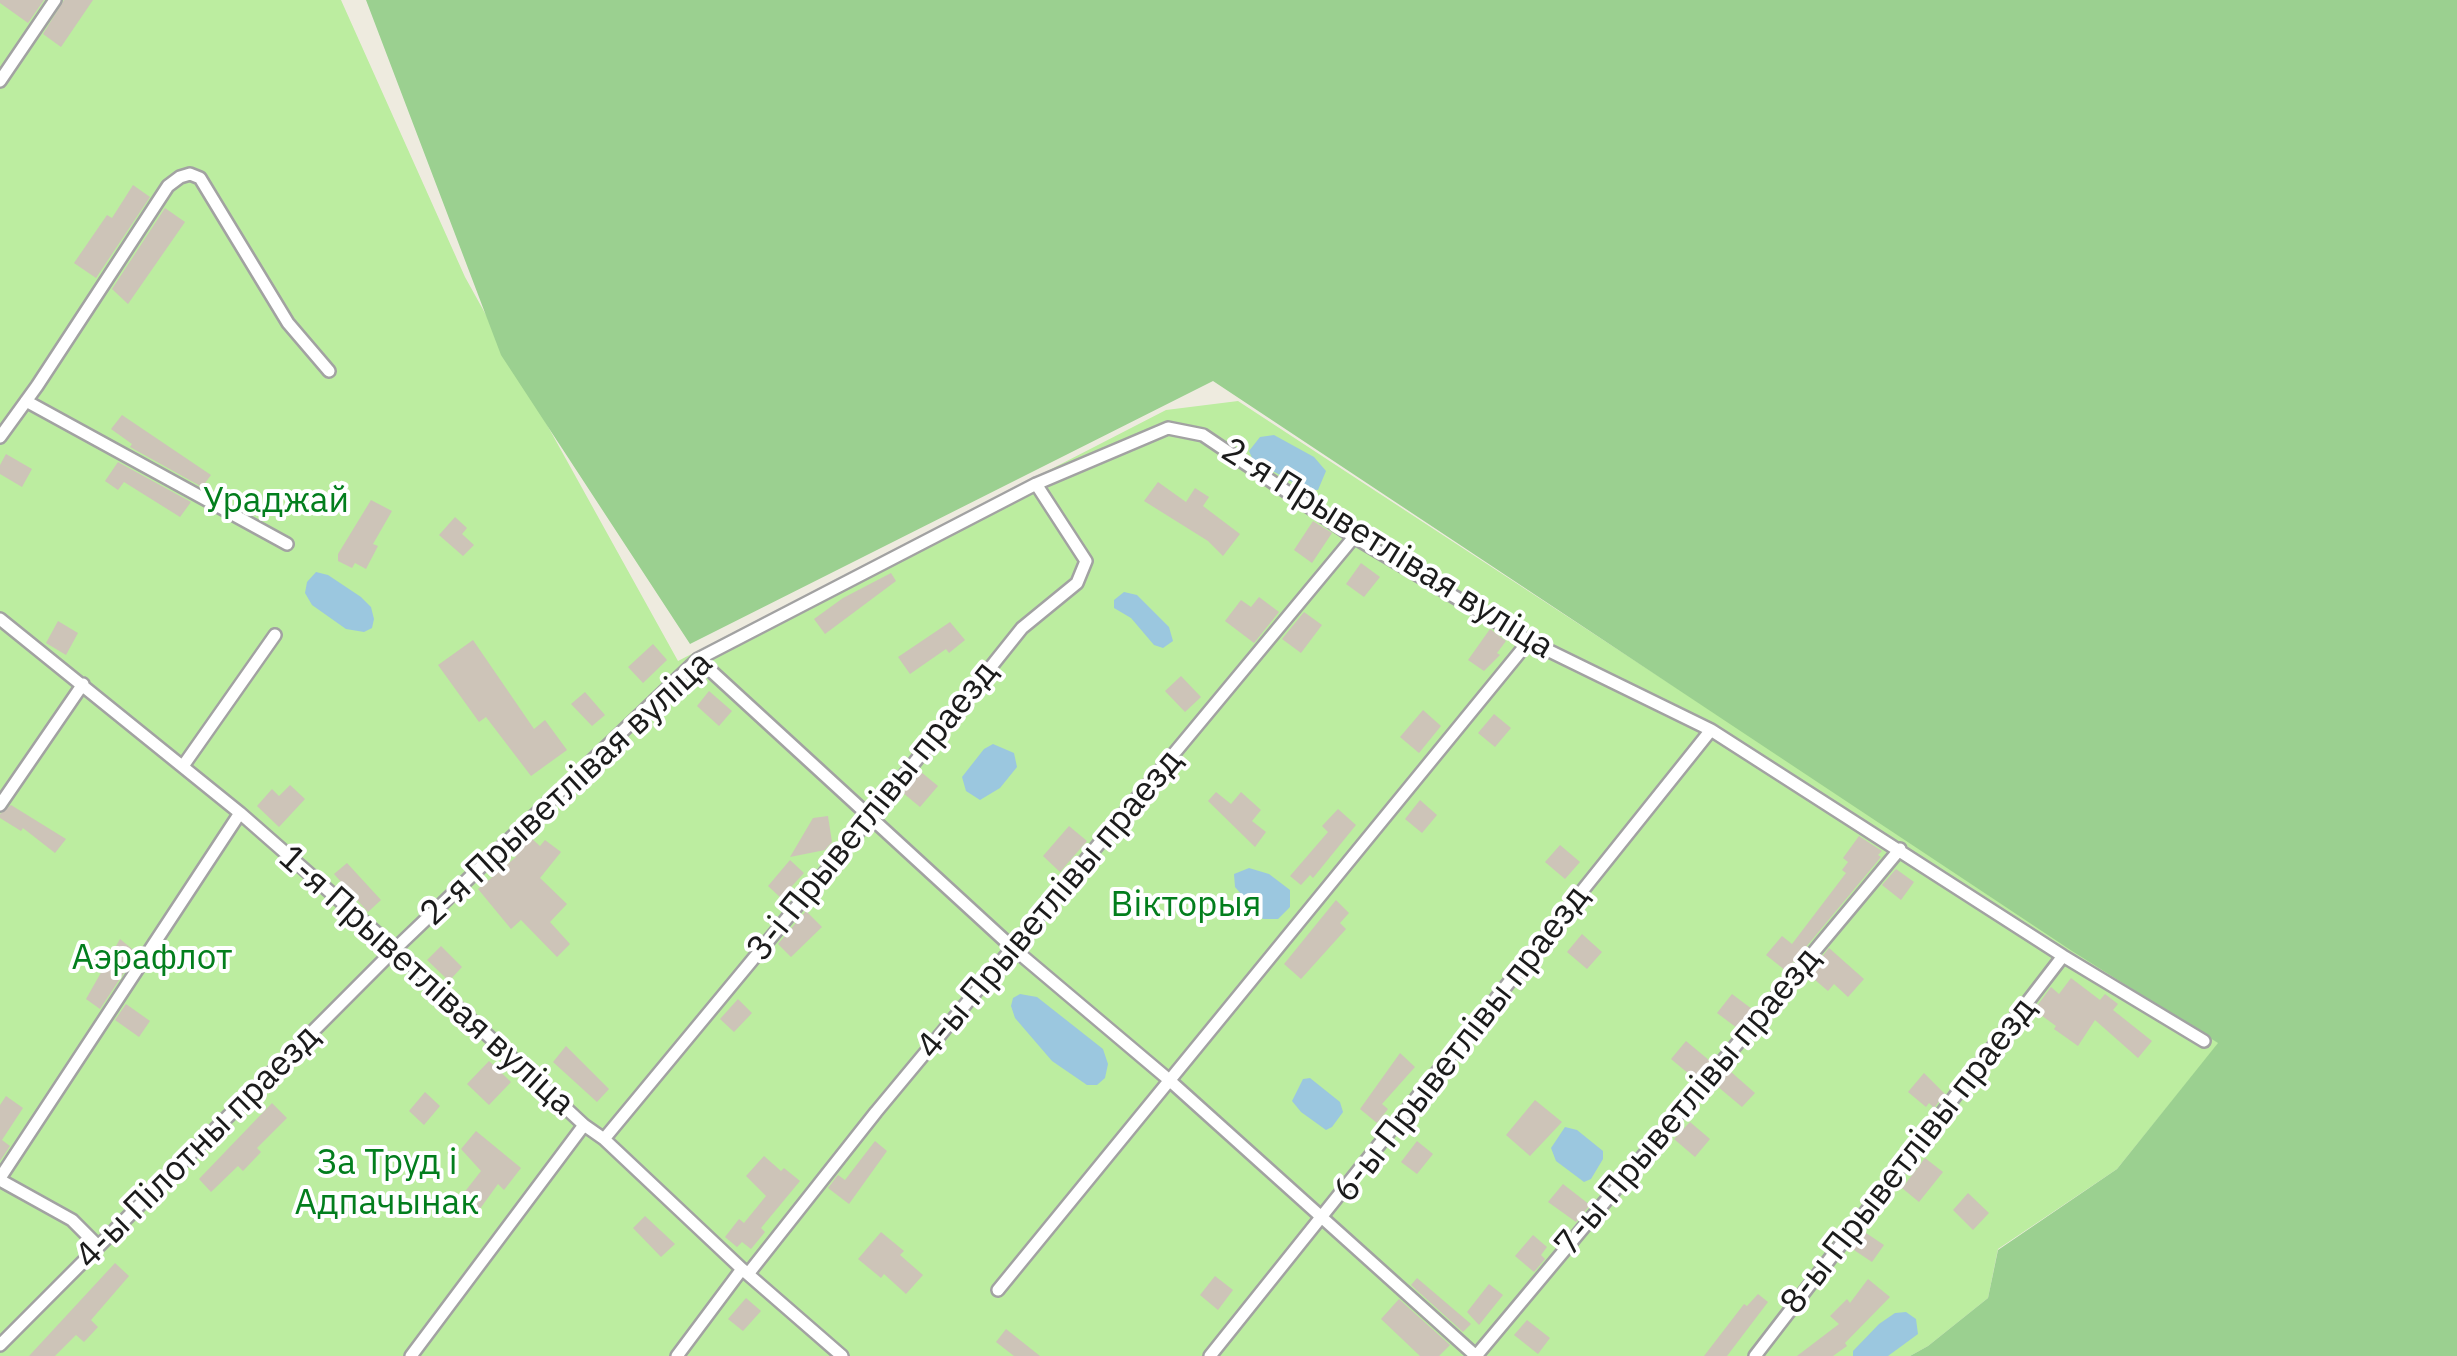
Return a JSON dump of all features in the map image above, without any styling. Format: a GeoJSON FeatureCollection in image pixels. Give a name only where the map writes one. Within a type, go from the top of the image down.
{"type":"FeatureCollection","features":[{"type":"Feature","properties":{"kind":"lane"},"geometry":{"type":"LineString","coordinates":[[0,81],[55,0]]}},
{"type":"Feature","properties":{"kind":"lane"},"geometry":{"type":"LineString","coordinates":[[0,437],[168,186],[190,174],[200,178],[288,322],[329,371]]}},
{"type":"Feature","properties":{"kind":"lane"},"geometry":{"type":"LineString","coordinates":[[26,401],[287,544]]}},
{"type":"Feature","properties":{"kind":"lane","name":"2-я Прыветлівая вуліца"},"geometry":{"type":"LineString","coordinates":[[396,949],[698,659],[1036,484],[1168,428],[1203,435],[1354,537],[1529,640],[1711,730],[2063,956],[2204,1041]]}},
{"type":"Feature","properties":{"kind":"lane","name":"3-і Прыветлівы праезд"},"geometry":{"type":"LineString","coordinates":[[604,1139],[1022,628],[1077,582],[1086,561],[1036,484]]}},
{"type":"Feature","properties":{"kind":"lane","name":"4-ы Прыветлівы праезд"},"geometry":{"type":"LineString","coordinates":[[677,1356],[1354,537]]}},
{"type":"Feature","properties":{"kind":"lane","name":"1-я Прыветлівая вуліца"},"geometry":{"type":"LineString","coordinates":[[0,618],[240,813],[396,949],[584,1125],[842,1356]]}},
{"type":"Feature","properties":{"kind":"lane"},"geometry":{"type":"LineString","coordinates":[[183,766],[274,635]]}},
{"type":"Feature","properties":{"kind":"lane"},"geometry":{"type":"LineString","coordinates":[[998,1290],[1529,640]]}},
{"type":"Feature","properties":{"kind":"lane"},"geometry":{"type":"LineString","coordinates":[[698,659],[1014,949],[1168,1079],[1476,1356]]}},
{"type":"Feature","properties":{"kind":"lane"},"geometry":{"type":"LineString","coordinates":[[0,806],[82,684]]}},
{"type":"Feature","properties":{"kind":"lane","name":"6-ы Прыветлівы праезд"},"geometry":{"type":"LineString","coordinates":[[1210,1356],[1711,730]]}},
{"type":"Feature","properties":{"kind":"lane"},"geometry":{"type":"LineString","coordinates":[[98,1246],[72,1220],[0,1179],[240,813]]}},
{"type":"Feature","properties":{"kind":"lane","name":"7-ы Прыветлівы праезд"},"geometry":{"type":"LineString","coordinates":[[1476,1356],[1900,849]]}},
{"type":"Feature","properties":{"kind":"lane","name":"4-ы Пілотны праезд"},"geometry":{"type":"LineString","coordinates":[[0,1344],[396,949]]}},
{"type":"Feature","properties":{"kind":"lane","name":"8-ы Прыветлівы праезд"},"geometry":{"type":"LineString","coordinates":[[1755,1356],[2063,956]]}},
{"type":"Feature","properties":{"kind":"lane"},"geometry":{"type":"LineString","coordinates":[[411,1356],[584,1125]]}},
{"type":"Feature","properties":{"kind":"green space","name":"Вікторыя"},"geometry":{"type":"Polygon","coordinates":[[[0,0],[341,0],[465,277],[678,661],[1166,410],[1238,401],[2219,1043],[2117,1169],[1998,1249],[1988,1298],[1910,1356],[0,1356],[0,0]]]}},
{"type":"Feature","properties":{"kind":"green space"},"geometry":{"type":"Polygon","coordinates":[[[366,0],[2457,0],[2457,1356],[1910,1356],[1988,1298],[1998,1250],[2117,1169],[2218,1043],[2072,951],[1213,381],[690,644],[501,355],[366,0]]]}},
{"type":"Feature","properties":{"kind":"water"},"geometry":{"type":"Polygon","coordinates":[[[1274,435],[1314,457],[1326,471],[1318,490],[1305,489],[1253,460],[1249,451],[1260,437],[1274,435]]]}},
{"type":"Feature","properties":{"kind":"water"},"geometry":{"type":"Polygon","coordinates":[[[316,572],[328,575],[371,607],[372,628],[364,632],[346,629],[312,605],[305,593],[307,582],[316,572]]]}},
{"type":"Feature","properties":{"kind":"water"},"geometry":{"type":"Polygon","coordinates":[[[1124,592],[1137,595],[1169,627],[1173,641],[1163,648],[1154,645],[1131,618],[1114,608],[1114,600],[1124,592]]]}},
{"type":"Feature","properties":{"kind":"water"},"geometry":{"type":"Polygon","coordinates":[[[993,744],[1014,753],[1017,767],[1000,788],[980,800],[966,791],[962,777],[984,749],[993,744]]]}},
{"type":"Feature","properties":{"kind":"water"},"geometry":{"type":"Polygon","coordinates":[[[1249,868],[1269,874],[1290,890],[1290,907],[1278,919],[1263,919],[1235,887],[1234,874],[1249,868]]]}},
{"type":"Feature","properties":{"kind":"water"},"geometry":{"type":"Polygon","coordinates":[[[1020,994],[1037,997],[1103,1049],[1108,1064],[1105,1078],[1097,1085],[1087,1085],[1052,1061],[1015,1018],[1011,1006],[1013,998],[1020,994]]]}},
{"type":"Feature","properties":{"kind":"water"},"geometry":{"type":"Polygon","coordinates":[[[1310,1078],[1340,1102],[1343,1112],[1326,1130],[1292,1101],[1303,1079],[1310,1078]]]}},
{"type":"Feature","properties":{"kind":"water"},"geometry":{"type":"Polygon","coordinates":[[[1565,1127],[1577,1130],[1603,1151],[1603,1159],[1591,1179],[1584,1182],[1556,1161],[1551,1148],[1565,1127]]]}},
{"type":"Feature","properties":{"kind":"water"},"geometry":{"type":"Polygon","coordinates":[[[1906,1312],[1916,1319],[1918,1334],[1888,1356],[1853,1356],[1853,1351],[1879,1324],[1895,1313],[1906,1312]]]}},
{"type":"Feature","properties":{"kind":"building"},"geometry":{"type":"Polygon","coordinates":[[[0,0],[44,0],[28,23],[0,0]]]}},
{"type":"Feature","properties":{"kind":"building"},"geometry":{"type":"Polygon","coordinates":[[[64,0],[93,0],[61,47],[43,34],[64,0]]]}},
{"type":"Feature","properties":{"kind":"building"},"geometry":{"type":"Polygon","coordinates":[[[133,185],[150,197],[96,278],[74,263],[107,215],[112,218],[133,185]]]}},
{"type":"Feature","properties":{"kind":"building"},"geometry":{"type":"Polygon","coordinates":[[[165,208],[185,222],[128,304],[112,289],[165,208]]]}},
{"type":"Feature","properties":{"kind":"building"},"geometry":{"type":"Polygon","coordinates":[[[122,415],[211,475],[202,487],[130,447],[132,444],[111,429],[122,415]]]}},
{"type":"Feature","properties":{"kind":"building"},"geometry":{"type":"Polygon","coordinates":[[[6,454],[32,469],[22,487],[0,474],[6,454]]]}},
{"type":"Feature","properties":{"kind":"building"},"geometry":{"type":"Polygon","coordinates":[[[118,462],[191,502],[180,517],[124,482],[118,490],[105,481],[118,462]]]}},
{"type":"Feature","properties":{"kind":"building"},"geometry":{"type":"Polygon","coordinates":[[[1158,482],[1186,502],[1195,488],[1209,497],[1203,506],[1240,534],[1223,556],[1208,541],[1144,501],[1158,482]]]}},
{"type":"Feature","properties":{"kind":"building"},"geometry":{"type":"Polygon","coordinates":[[[371,500],[392,511],[373,544],[378,546],[366,569],[355,563],[352,568],[338,561],[338,554],[371,500]]]}},
{"type":"Feature","properties":{"kind":"building"},"geometry":{"type":"Polygon","coordinates":[[[455,517],[467,528],[462,534],[474,545],[463,556],[439,535],[455,517]]]}},
{"type":"Feature","properties":{"kind":"building"},"geometry":{"type":"Polygon","coordinates":[[[1313,521],[1332,533],[1312,563],[1294,550],[1313,521]]]}},
{"type":"Feature","properties":{"kind":"building"},"geometry":{"type":"Polygon","coordinates":[[[1361,563],[1380,577],[1364,597],[1346,584],[1361,563]]]}},
{"type":"Feature","properties":{"kind":"building"},"geometry":{"type":"Polygon","coordinates":[[[891,573],[896,581],[825,634],[814,619],[843,598],[891,573]]]}},
{"type":"Feature","properties":{"kind":"building"},"geometry":{"type":"Polygon","coordinates":[[[1259,597],[1279,612],[1254,643],[1225,621],[1241,600],[1251,607],[1259,597]]]}},
{"type":"Feature","properties":{"kind":"building"},"geometry":{"type":"Polygon","coordinates":[[[1304,612],[1322,625],[1301,653],[1282,639],[1304,612]]]}},
{"type":"Feature","properties":{"kind":"building"},"geometry":{"type":"Polygon","coordinates":[[[58,621],[78,633],[66,655],[46,643],[58,621]]]}},
{"type":"Feature","properties":{"kind":"building"},"geometry":{"type":"Polygon","coordinates":[[[950,622],[965,640],[910,674],[898,657],[950,622]]]}},
{"type":"Feature","properties":{"kind":"building"},"geometry":{"type":"Polygon","coordinates":[[[1490,629],[1506,641],[1497,653],[1500,655],[1484,671],[1468,660],[1490,629]]]}},
{"type":"Feature","properties":{"kind":"building"},"geometry":{"type":"Polygon","coordinates":[[[473,640],[534,729],[545,720],[567,750],[531,776],[486,717],[479,722],[438,665],[473,640]]]}},
{"type":"Feature","properties":{"kind":"building"},"geometry":{"type":"Polygon","coordinates":[[[653,644],[667,660],[643,683],[628,667],[653,644]]]}},
{"type":"Feature","properties":{"kind":"building"},"geometry":{"type":"Polygon","coordinates":[[[1181,676],[1201,697],[1185,712],[1165,691],[1181,676]]]}},
{"type":"Feature","properties":{"kind":"building"},"geometry":{"type":"Polygon","coordinates":[[[709,691],[732,711],[719,726],[697,706],[709,691]]]}},
{"type":"Feature","properties":{"kind":"building"},"geometry":{"type":"Polygon","coordinates":[[[585,692],[605,715],[592,726],[571,704],[585,692]]]}},
{"type":"Feature","properties":{"kind":"building"},"geometry":{"type":"Polygon","coordinates":[[[1423,710],[1441,726],[1419,753],[1400,737],[1423,710]]]}},
{"type":"Feature","properties":{"kind":"building"},"geometry":{"type":"Polygon","coordinates":[[[1494,714],[1511,728],[1495,747],[1478,733],[1494,714]]]}},
{"type":"Feature","properties":{"kind":"building"},"geometry":{"type":"Polygon","coordinates":[[[921,772],[938,786],[920,807],[903,793],[921,772]]]}},
{"type":"Feature","properties":{"kind":"building"},"geometry":{"type":"Polygon","coordinates":[[[290,785],[305,799],[279,827],[257,806],[272,789],[279,796],[290,785]]]}},
{"type":"Feature","properties":{"kind":"building"},"geometry":{"type":"Polygon","coordinates":[[[1216,792],[1231,804],[1241,792],[1261,810],[1252,821],[1266,832],[1255,847],[1208,801],[1216,792]]]}},
{"type":"Feature","properties":{"kind":"building"},"geometry":{"type":"Polygon","coordinates":[[[1420,800],[1437,815],[1422,833],[1405,819],[1420,800]]]}},
{"type":"Feature","properties":{"kind":"building"},"geometry":{"type":"Polygon","coordinates":[[[11,805],[66,839],[55,853],[23,828],[21,831],[0,818],[11,805]]]}},
{"type":"Feature","properties":{"kind":"building"},"geometry":{"type":"Polygon","coordinates":[[[1338,809],[1356,825],[1313,878],[1310,875],[1301,885],[1290,876],[1328,832],[1322,826],[1338,809]]]}},
{"type":"Feature","properties":{"kind":"building"},"geometry":{"type":"Polygon","coordinates":[[[828,816],[832,842],[825,850],[790,857],[813,818],[828,816]]]}},
{"type":"Feature","properties":{"kind":"building"},"geometry":{"type":"Polygon","coordinates":[[[1069,826],[1087,841],[1060,872],[1043,856],[1069,826]]]}},
{"type":"Feature","properties":{"kind":"building"},"geometry":{"type":"Polygon","coordinates":[[[1859,836],[1882,851],[1878,855],[1881,857],[1786,971],[1766,955],[1782,936],[1792,944],[1846,873],[1842,870],[1848,862],[1843,858],[1859,836]]]}},
{"type":"Feature","properties":{"kind":"building"},"geometry":{"type":"Polygon","coordinates":[[[530,837],[540,846],[545,840],[561,852],[540,878],[567,904],[550,922],[570,944],[557,957],[521,920],[511,929],[478,889],[516,857],[513,854],[530,837]]]}},
{"type":"Feature","properties":{"kind":"building"},"geometry":{"type":"Polygon","coordinates":[[[1560,845],[1580,862],[1565,879],[1545,862],[1560,845]]]}},
{"type":"Feature","properties":{"kind":"building"},"geometry":{"type":"Polygon","coordinates":[[[790,860],[804,873],[781,898],[768,886],[790,860]]]}},
{"type":"Feature","properties":{"kind":"building"},"geometry":{"type":"Polygon","coordinates":[[[347,863],[381,900],[368,912],[334,874],[347,863]]]}},
{"type":"Feature","properties":{"kind":"building"},"geometry":{"type":"Polygon","coordinates":[[[1896,869],[1914,882],[1901,900],[1882,885],[1896,869]]]}},
{"type":"Feature","properties":{"kind":"building"},"geometry":{"type":"Polygon","coordinates":[[[1336,900],[1349,913],[1340,923],[1346,929],[1301,979],[1284,964],[1336,900]]]}},
{"type":"Feature","properties":{"kind":"building"},"geometry":{"type":"Polygon","coordinates":[[[806,911],[822,927],[791,957],[778,944],[806,911]]]}},
{"type":"Feature","properties":{"kind":"building"},"geometry":{"type":"Polygon","coordinates":[[[1582,934],[1602,952],[1587,969],[1567,952],[1582,934]]]}},
{"type":"Feature","properties":{"kind":"building"},"geometry":{"type":"Polygon","coordinates":[[[120,939],[137,953],[100,1009],[86,999],[120,939]]]}},
{"type":"Feature","properties":{"kind":"building"},"geometry":{"type":"Polygon","coordinates":[[[441,946],[462,967],[449,981],[427,960],[441,946]]]}},
{"type":"Feature","properties":{"kind":"building"},"geometry":{"type":"Polygon","coordinates":[[[1829,948],[1864,979],[1848,997],[1834,984],[1828,991],[1808,974],[1829,948]]]}},
{"type":"Feature","properties":{"kind":"building"},"geometry":{"type":"Polygon","coordinates":[[[2071,978],[2100,1000],[2105,994],[2118,1004],[2113,1010],[2152,1041],[2138,1058],[2095,1020],[2078,1046],[2034,1010],[2051,987],[2059,994],[2071,978]]]}},
{"type":"Feature","properties":{"kind":"building"},"geometry":{"type":"Polygon","coordinates":[[[1732,994],[1752,1009],[1737,1028],[1717,1013],[1732,994]]]}},
{"type":"Feature","properties":{"kind":"building"},"geometry":{"type":"Polygon","coordinates":[[[738,999],[752,1013],[734,1032],[720,1019],[738,999]]]}},
{"type":"Feature","properties":{"kind":"building"},"geometry":{"type":"Polygon","coordinates":[[[126,1004],[150,1021],[139,1037],[115,1020],[126,1004]]]}},
{"type":"Feature","properties":{"kind":"building"},"geometry":{"type":"Polygon","coordinates":[[[1686,1041],[1710,1061],[1695,1079],[1671,1059],[1686,1041]]]}},
{"type":"Feature","properties":{"kind":"building"},"geometry":{"type":"Polygon","coordinates":[[[566,1046],[609,1089],[597,1102],[553,1062],[566,1046]]]}},
{"type":"Feature","properties":{"kind":"building"},"geometry":{"type":"Polygon","coordinates":[[[1400,1053],[1415,1067],[1382,1104],[1388,1109],[1377,1123],[1360,1109],[1400,1053]]]}},
{"type":"Feature","properties":{"kind":"building"},"geometry":{"type":"Polygon","coordinates":[[[489,1061],[511,1082],[489,1105],[467,1084],[489,1061]]]}},
{"type":"Feature","properties":{"kind":"building"},"geometry":{"type":"Polygon","coordinates":[[[1730,1071],[1755,1093],[1742,1107],[1717,1086],[1730,1071]]]}},
{"type":"Feature","properties":{"kind":"building"},"geometry":{"type":"Polygon","coordinates":[[[1924,1073],[1945,1094],[1934,1108],[1929,1103],[1926,1107],[1908,1092],[1924,1073]]]}},
{"type":"Feature","properties":{"kind":"building"},"geometry":{"type":"Polygon","coordinates":[[[425,1092],[440,1106],[424,1125],[409,1111],[425,1092]]]}},
{"type":"Feature","properties":{"kind":"building"},"geometry":{"type":"Polygon","coordinates":[[[6,1096],[23,1108],[2,1140],[10,1146],[0,1161],[0,1105],[6,1096]]]}},
{"type":"Feature","properties":{"kind":"building"},"geometry":{"type":"Polygon","coordinates":[[[1535,1100],[1562,1122],[1530,1156],[1506,1135],[1535,1100]]]}},
{"type":"Feature","properties":{"kind":"building"},"geometry":{"type":"Polygon","coordinates":[[[272,1103],[287,1118],[257,1148],[261,1152],[243,1171],[238,1166],[211,1192],[199,1179],[272,1103]]]}},
{"type":"Feature","properties":{"kind":"building"},"geometry":{"type":"Polygon","coordinates":[[[1690,1122],[1710,1139],[1695,1157],[1674,1139],[1690,1122]]]}},
{"type":"Feature","properties":{"kind":"building"},"geometry":{"type":"Polygon","coordinates":[[[476,1131],[521,1168],[504,1190],[498,1184],[474,1217],[456,1203],[481,1171],[461,1149],[476,1131]]]}},
{"type":"Feature","properties":{"kind":"building"},"geometry":{"type":"Polygon","coordinates":[[[875,1141],[887,1151],[849,1204],[828,1188],[838,1175],[845,1180],[875,1141]]]}},
{"type":"Feature","properties":{"kind":"building"},"geometry":{"type":"Polygon","coordinates":[[[1417,1141],[1433,1154],[1417,1174],[1401,1162],[1417,1141]]]}},
{"type":"Feature","properties":{"kind":"building"},"geometry":{"type":"Polygon","coordinates":[[[764,1156],[800,1181],[761,1228],[765,1232],[751,1249],[742,1242],[737,1247],[725,1237],[739,1219],[744,1223],[766,1196],[746,1176],[764,1156]]]}},
{"type":"Feature","properties":{"kind":"building"},"geometry":{"type":"Polygon","coordinates":[[[1925,1158],[1943,1172],[1919,1202],[1902,1188],[1925,1158]]]}},
{"type":"Feature","properties":{"kind":"building"},"geometry":{"type":"Polygon","coordinates":[[[1563,1184],[1590,1205],[1576,1222],[1548,1202],[1563,1184]]]}},
{"type":"Feature","properties":{"kind":"building"},"geometry":{"type":"Polygon","coordinates":[[[1968,1193],[1989,1213],[1973,1230],[1953,1210],[1968,1193]]]}},
{"type":"Feature","properties":{"kind":"building"},"geometry":{"type":"Polygon","coordinates":[[[645,1216],[675,1244],[661,1257],[633,1228],[645,1216]]]}},
{"type":"Feature","properties":{"kind":"building"},"geometry":{"type":"Polygon","coordinates":[[[1863,1231],[1884,1245],[1872,1262],[1851,1248],[1863,1231]]]}},
{"type":"Feature","properties":{"kind":"building"},"geometry":{"type":"Polygon","coordinates":[[[881,1232],[904,1251],[900,1255],[923,1275],[906,1294],[884,1274],[881,1278],[858,1259],[881,1232]]]}},
{"type":"Feature","properties":{"kind":"building"},"geometry":{"type":"Polygon","coordinates":[[[1533,1235],[1547,1247],[1541,1255],[1545,1259],[1534,1272],[1515,1256],[1533,1235]]]}},
{"type":"Feature","properties":{"kind":"building"},"geometry":{"type":"Polygon","coordinates":[[[115,1263],[129,1276],[91,1320],[98,1327],[84,1342],[76,1335],[55,1356],[29,1356],[115,1263]]]}},
{"type":"Feature","properties":{"kind":"building"},"geometry":{"type":"Polygon","coordinates":[[[1215,1276],[1233,1290],[1218,1310],[1200,1295],[1215,1276]]]}},
{"type":"Feature","properties":{"kind":"building"},"geometry":{"type":"Polygon","coordinates":[[[1417,1278],[1471,1324],[1463,1332],[1411,1285],[1417,1278]]]}},
{"type":"Feature","properties":{"kind":"building"},"geometry":{"type":"Polygon","coordinates":[[[1868,1279],[1890,1297],[1845,1343],[1847,1346],[1833,1356],[1797,1356],[1839,1324],[1830,1316],[1847,1299],[1850,1303],[1868,1279]]]}},
{"type":"Feature","properties":{"kind":"building"},"geometry":{"type":"Polygon","coordinates":[[[1489,1284],[1503,1295],[1479,1325],[1467,1312],[1489,1284]]]}},
{"type":"Feature","properties":{"kind":"building"},"geometry":{"type":"Polygon","coordinates":[[[1758,1294],[1768,1302],[1727,1356],[1704,1356],[1744,1304],[1747,1306],[1758,1294]]]}},
{"type":"Feature","properties":{"kind":"building"},"geometry":{"type":"Polygon","coordinates":[[[746,1298],[761,1311],[743,1331],[728,1319],[746,1298]]]}},
{"type":"Feature","properties":{"kind":"building"},"geometry":{"type":"Polygon","coordinates":[[[1399,1299],[1450,1345],[1439,1356],[1420,1356],[1381,1319],[1399,1299]]]}},
{"type":"Feature","properties":{"kind":"building"},"geometry":{"type":"Polygon","coordinates":[[[1527,1320],[1550,1338],[1538,1354],[1514,1335],[1527,1320]]]}},
{"type":"Feature","properties":{"kind":"building"},"geometry":{"type":"Polygon","coordinates":[[[1006,1329],[1040,1356],[1014,1356],[996,1342],[1006,1329]]]}},
{"type":"Feature","properties":{"kind":"park label","name":"Ураджай"},"geometry":{"type":"Point","coordinates":[276,502]}},
{"type":"Feature","properties":{"kind":"park label","name":"Аэрафлот"},"geometry":{"type":"Point","coordinates":[152,959]}},
{"type":"Feature","properties":{"kind":"park label","name":"За Труд і Адпачынак"},"geometry":{"type":"Point","coordinates":[387,1184]}}]}
